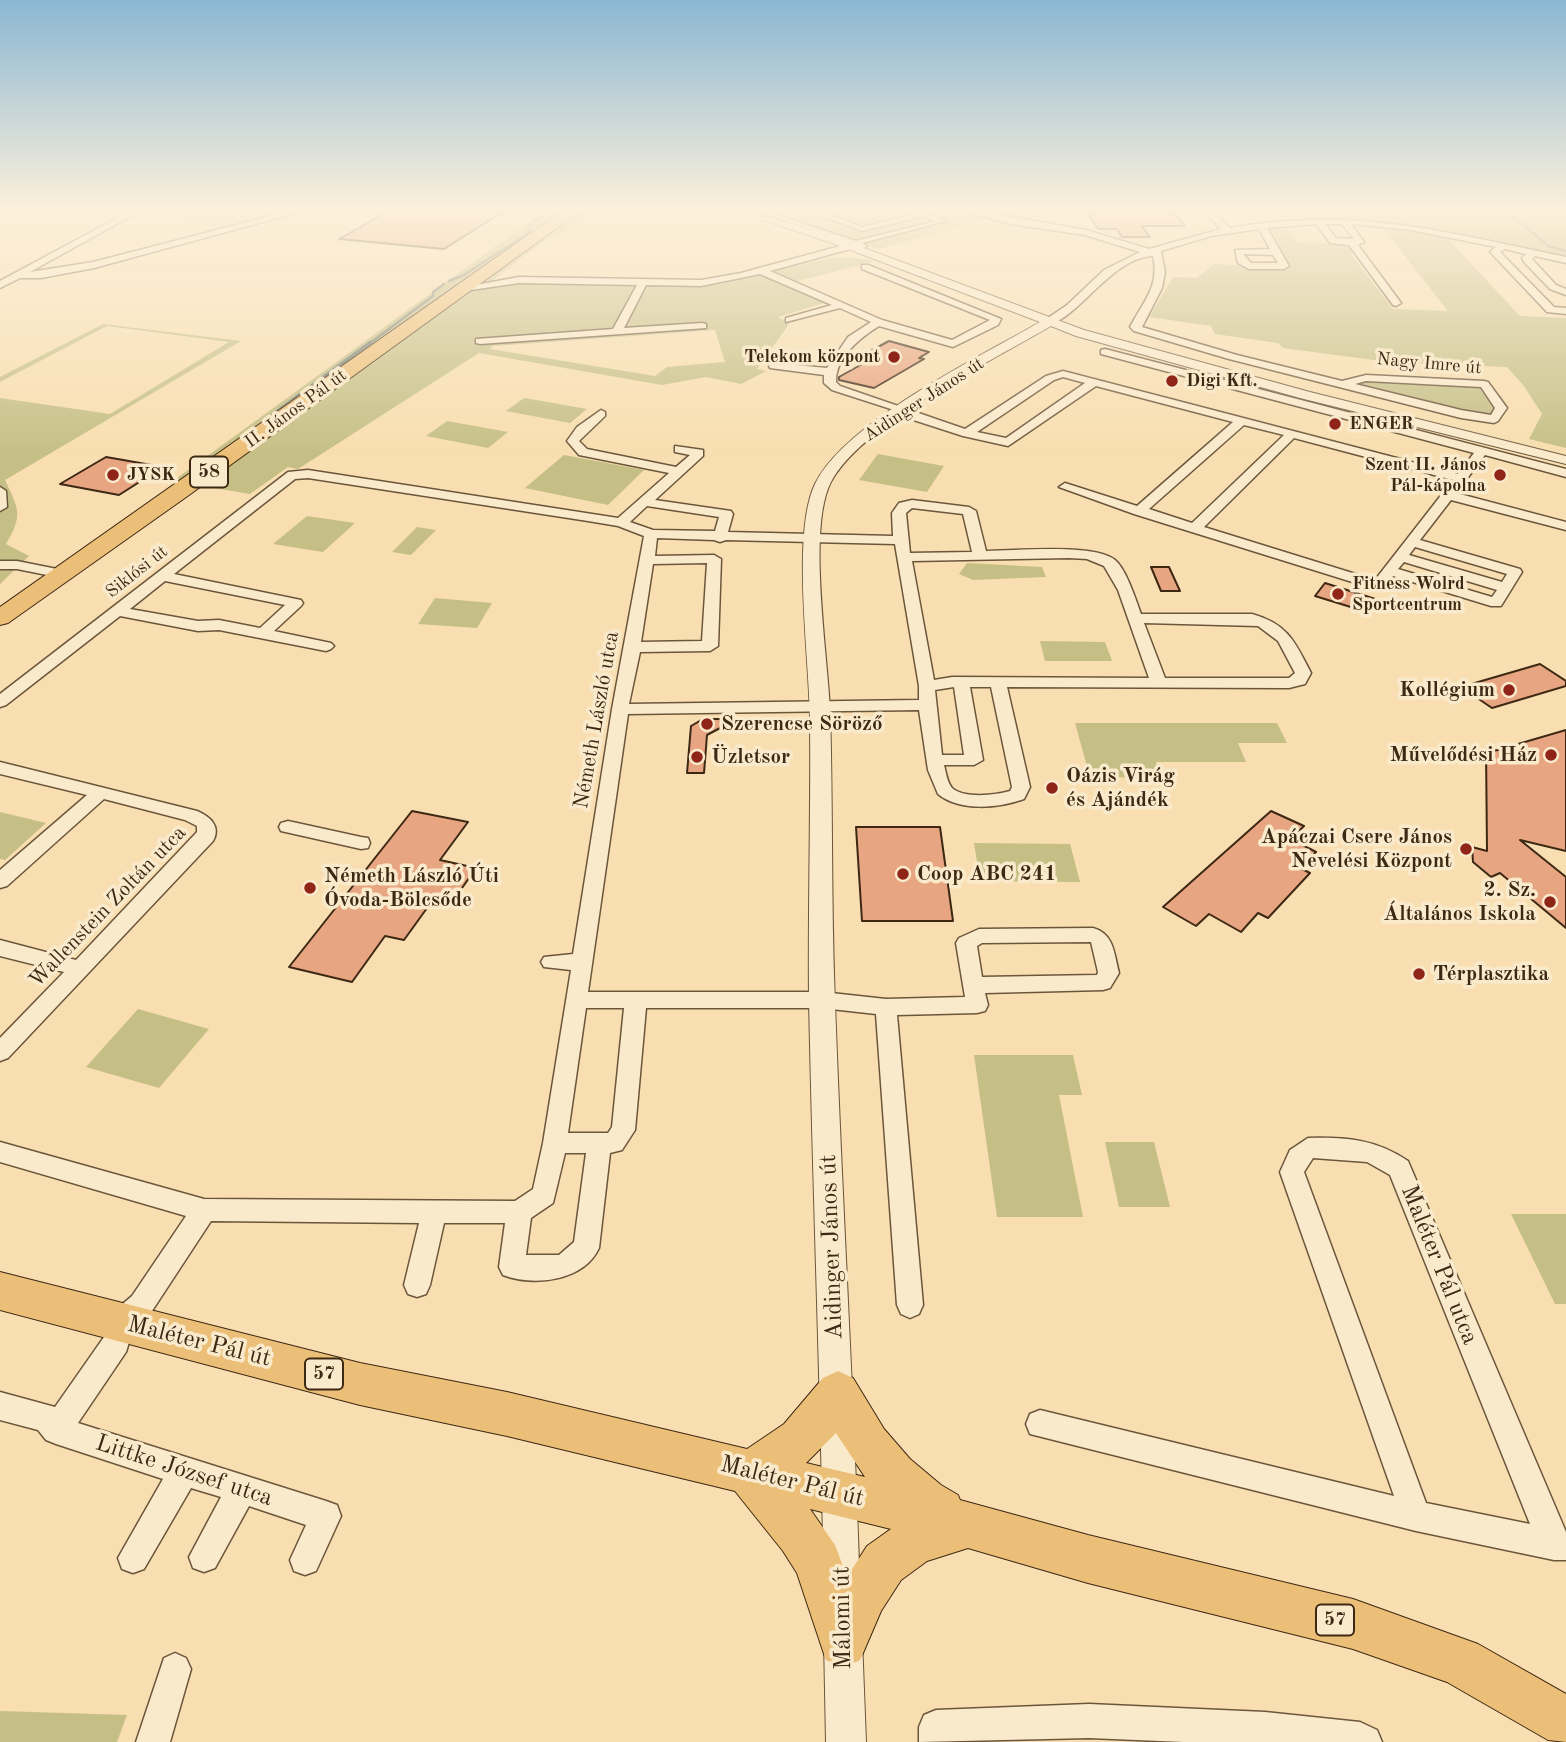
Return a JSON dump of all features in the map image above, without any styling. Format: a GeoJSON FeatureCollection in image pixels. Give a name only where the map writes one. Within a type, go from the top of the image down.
{"type":"FeatureCollection","features":[{"type":"Feature","properties":{"kind":"main road","name":"II. János Pál út"},"geometry":{"type":"LineString","coordinates":[[0,618],[204,476],[458,292]]}},
{"type":"Feature","properties":{"kind":"main road","name":"Maléter Pál út"},"geometry":{"type":"LineString","coordinates":[[0,1291],[360,1384],[507,1414],[969,1525],[1088,1559],[1353,1624],[1460,1662],[1566,1722]]}},
{"type":"Feature","properties":{"kind":"main road"},"geometry":{"type":"LineString","coordinates":[[838,1393],[818,1422],[799,1442],[781,1457],[748,1472],[800,1534],[818,1562],[843,1643]]}},
{"type":"Feature","properties":{"kind":"main road"},"geometry":{"type":"LineString","coordinates":[[838,1393],[854,1428],[887,1470],[923,1502],[969,1525]]}},
{"type":"Feature","properties":{"kind":"main road"},"geometry":{"type":"LineString","coordinates":[[843,1643],[861,1601],[885,1560],[920,1538],[969,1525]]}},
{"type":"Feature","properties":{"kind":"street"},"geometry":{"type":"LineString","coordinates":[[617,332],[638,292]]}},
{"type":"Feature","properties":{"kind":"street"},"geometry":{"type":"LineString","coordinates":[[811,292],[905,333],[931,341],[953,344],[996,319],[929,292]]}},
{"type":"Feature","properties":{"kind":"street"},"geometry":{"type":"LineString","coordinates":[[972,292],[1080,333],[1482,452],[1566,473]]}},
{"type":"Feature","properties":{"kind":"street"},"geometry":{"type":"LineString","coordinates":[[1049,322],[1072,307],[1087,292]]}},
{"type":"Feature","properties":{"kind":"street","name":"Nagy Imre út"},"geometry":{"type":"LineString","coordinates":[[1156,292],[1135,327],[1138,329],[1322,379],[1481,418],[1494,419],[1501,408],[1485,384],[1366,378],[1343,384]]}},
{"type":"Feature","properties":{"kind":"street"},"geometry":{"type":"LineString","coordinates":[[1388,292],[1396,303]]}},
{"type":"Feature","properties":{"kind":"street"},"geometry":{"type":"LineString","coordinates":[[1534,292],[1551,310],[1566,311]]}},
{"type":"Feature","properties":{"kind":"street"},"geometry":{"type":"LineString","coordinates":[[789,320],[841,305]]}},
{"type":"Feature","properties":{"kind":"street"},"geometry":{"type":"LineString","coordinates":[[878,321],[857,334],[830,372],[830,383],[835,388],[967,433],[1008,442],[1096,382]]}},
{"type":"Feature","properties":{"kind":"street","name":"Aidinger János út"},"geometry":{"type":"LineString","coordinates":[[841,1495],[822,1000],[820,706],[813,539],[820,488],[831,469],[851,447],[901,410],[1049,322]]}},
{"type":"Feature","properties":{"kind":"street"},"geometry":{"type":"LineString","coordinates":[[480,341],[702,326]]}},
{"type":"Feature","properties":{"kind":"street"},"geometry":{"type":"LineString","coordinates":[[1022,338],[1050,332],[1080,333]]}},
{"type":"Feature","properties":{"kind":"street"},"geometry":{"type":"LineString","coordinates":[[1105,352],[1566,460]]}},
{"type":"Feature","properties":{"kind":"street"},"geometry":{"type":"LineString","coordinates":[[774,366],[830,372]]}},
{"type":"Feature","properties":{"kind":"street"},"geometry":{"type":"LineString","coordinates":[[967,433],[1055,375],[1072,375],[1460,478]]}},
{"type":"Feature","properties":{"kind":"street"},"geometry":{"type":"LineString","coordinates":[[1269,428],[1322,379]]}},
{"type":"Feature","properties":{"kind":"street"},"geometry":{"type":"LineString","coordinates":[[601,414],[581,430],[573,441],[583,452],[679,471]]}},
{"type":"Feature","properties":{"kind":"street"},"geometry":{"type":"LineString","coordinates":[[1139,511],[1242,421]]}},
{"type":"Feature","properties":{"kind":"street"},"geometry":{"type":"LineString","coordinates":[[1195,528],[1292,434]]}},
{"type":"Feature","properties":{"kind":"street"},"geometry":{"type":"LineString","coordinates":[[679,449],[699,453],[621,523],[651,534],[720,538],[901,540]]}},
{"type":"Feature","properties":{"kind":"street"},"geometry":{"type":"LineString","coordinates":[[1065,487],[1378,586],[1482,452]]}},
{"type":"Feature","properties":{"kind":"street","name":"Siklósi út"},"geometry":{"type":"LineString","coordinates":[[0,702],[286,479],[298,474],[621,523]]}},
{"type":"Feature","properties":{"kind":"street"},"geometry":{"type":"LineString","coordinates":[[0,491],[0,507]]}},
{"type":"Feature","properties":{"kind":"street"},"geometry":{"type":"LineString","coordinates":[[1447,495],[1566,526]]}},
{"type":"Feature","properties":{"kind":"street"},"geometry":{"type":"LineString","coordinates":[[645,502],[726,514],[720,538]]}},
{"type":"Feature","properties":{"kind":"street"},"geometry":{"type":"LineString","coordinates":[[980,555],[969,511],[912,504],[904,506],[900,513],[901,540],[927,686],[925,705],[938,778],[944,791],[971,800],[1010,799],[1018,795],[1021,787],[998,682]]}},
{"type":"Feature","properties":{"kind":"street","name":"Németh László utca"},"geometry":{"type":"LineString","coordinates":[[519,1212],[544,1195],[555,1143],[620,709],[634,647],[645,559],[651,534]]}},
{"type":"Feature","properties":{"kind":"street"},"geometry":{"type":"LineString","coordinates":[[1390,571],[1496,603],[1515,572],[1412,542]]}},
{"type":"Feature","properties":{"kind":"street"},"geometry":{"type":"LineString","coordinates":[[904,557],[1069,554],[1100,558],[1110,563],[1118,573],[1159,684]]}},
{"type":"Feature","properties":{"kind":"street"},"geometry":{"type":"LineString","coordinates":[[1401,557],[1506,588]]}},
{"type":"Feature","properties":{"kind":"street"},"geometry":{"type":"LineString","coordinates":[[634,647],[710,646],[715,559],[645,559]]}},
{"type":"Feature","properties":{"kind":"street"},"geometry":{"type":"LineString","coordinates":[[0,565],[17,565],[62,574]]}},
{"type":"Feature","properties":{"kind":"street"},"geometry":{"type":"LineString","coordinates":[[164,576],[296,603],[263,633]]}},
{"type":"Feature","properties":{"kind":"street"},"geometry":{"type":"LineString","coordinates":[[119,611],[198,626],[219,625],[326,646]]}},
{"type":"Feature","properties":{"kind":"street"},"geometry":{"type":"LineString","coordinates":[[927,686],[961,682],[1289,683],[1299,681],[1303,673],[1280,631],[1266,622],[1252,619],[1135,618]]}},
{"type":"Feature","properties":{"kind":"street"},"geometry":{"type":"LineString","coordinates":[[935,760],[974,760],[961,682]]}},
{"type":"Feature","properties":{"kind":"street"},"geometry":{"type":"LineString","coordinates":[[620,709],[925,705]]}},
{"type":"Feature","properties":{"kind":"street","name":"Wallenstein Zoltán utca"},"geometry":{"type":"LineString","coordinates":[[0,768],[191,815],[208,826],[206,837],[0,1052]]}},
{"type":"Feature","properties":{"kind":"street"},"geometry":{"type":"LineString","coordinates":[[0,881],[100,793]]}},
{"type":"Feature","properties":{"kind":"street"},"geometry":{"type":"LineString","coordinates":[[288,827],[361,843]]}},
{"type":"Feature","properties":{"kind":"street"},"geometry":{"type":"LineString","coordinates":[[576,1000],[822,1000],[886,1007],[976,1005],[966,943],[979,936],[1093,935],[1100,938],[1109,973],[1102,982],[1096,983],[973,985]]}},
{"type":"Feature","properties":{"kind":"street"},"geometry":{"type":"LineString","coordinates":[[0,948],[81,968]]}},
{"type":"Feature","properties":{"kind":"street"},"geometry":{"type":"LineString","coordinates":[[551,962],[581,962]]}},
{"type":"Feature","properties":{"kind":"street"},"geometry":{"type":"LineString","coordinates":[[555,1143],[614,1143],[623,1130],[636,999]]}},
{"type":"Feature","properties":{"kind":"street"},"geometry":{"type":"LineString","coordinates":[[886,1007],[910,1305]]}},
{"type":"Feature","properties":{"kind":"street"},"geometry":{"type":"LineString","coordinates":[[0,1152],[204,1210],[519,1212],[512,1267],[564,1267],[586,1248],[599,1143]]}},
{"type":"Feature","properties":{"kind":"street","name":"Maléter Pál utca"},"geometry":{"type":"LineString","coordinates":[[1416,1516],[1292,1172],[1298,1157],[1308,1148],[1366,1149],[1386,1158],[1399,1168],[1560,1546]]}},
{"type":"Feature","properties":{"kind":"street"},"geometry":{"type":"LineString","coordinates":[[56,1430],[116,1343],[121,1322],[141,1305],[204,1210]]}},
{"type":"Feature","properties":{"kind":"street"},"geometry":{"type":"LineString","coordinates":[[417,1285],[434,1212]]}},
{"type":"Feature","properties":{"kind":"street","name":"Littke József utca"},"geometry":{"type":"LineString","coordinates":[[0,1406],[47,1418],[56,1430],[326,1516],[304,1560]]}},
{"type":"Feature","properties":{"kind":"street"},"geometry":{"type":"LineString","coordinates":[[1040,1424],[1416,1516],[1560,1546]]}},
{"type":"Feature","properties":{"kind":"street"},"geometry":{"type":"LineString","coordinates":[[133,1558],[184,1471]]}},
{"type":"Feature","properties":{"kind":"street"},"geometry":{"type":"LineString","coordinates":[[204,1557],[242,1489]]}},
{"type":"Feature","properties":{"kind":"street","name":"Málomi út"},"geometry":{"type":"LineString","coordinates":[[841,1495],[846,1742]]}},
{"type":"Feature","properties":{"kind":"street"},"geometry":{"type":"LineString","coordinates":[[153,1742],[175,1669]]}},
{"type":"Feature","properties":{"kind":"street"},"geometry":{"type":"LineString","coordinates":[[936,1742],[936,1727],[1089,1721],[1265,1729],[1360,1739],[1365,1742]]}},
{"type":"Feature","properties":{"kind":"shaded area"},"geometry":{"type":"Polygon","coordinates":[[[432,292],[817,292],[834,300],[778,317],[789,324],[757,369],[766,371],[741,384],[706,377],[662,385],[479,353],[298,469],[288,467],[250,494],[173,481],[432,292]],[[715,330],[493,346],[490,349],[655,376],[667,367],[725,362],[715,330]]]}},
{"type":"Feature","properties":{"kind":"shaded area"},"geometry":{"type":"Polygon","coordinates":[[[1164,292],[1380,292],[1393,309],[1448,311],[1433,292],[1498,292],[1520,316],[1566,318],[1566,448],[1529,439],[1542,414],[1524,386],[1507,367],[1389,362],[1283,348],[1278,343],[1215,334],[1211,326],[1149,317],[1164,292]]]}},
{"type":"Feature","properties":{"kind":"shaded area"},"geometry":{"type":"Polygon","coordinates":[[[103,324],[241,341],[5,480],[17,512],[15,526],[6,544],[29,556],[0,584],[0,398],[110,414],[229,342],[107,326],[0,382],[0,377],[103,324]]]}},
{"type":"Feature","properties":{"kind":"shaded area"},"geometry":{"type":"Polygon","coordinates":[[[1366,379],[1484,385],[1500,407],[1494,419],[1345,384],[1366,379]]]}},
{"type":"Feature","properties":{"kind":"shaded area"},"geometry":{"type":"Polygon","coordinates":[[[524,398],[587,409],[570,423],[506,411],[524,398]]]}},
{"type":"Feature","properties":{"kind":"shaded area"},"geometry":{"type":"Polygon","coordinates":[[[447,421],[508,432],[488,448],[426,436],[447,421]]]}},
{"type":"Feature","properties":{"kind":"shaded area"},"geometry":{"type":"Polygon","coordinates":[[[878,454],[944,466],[927,492],[859,480],[878,454]]]}},
{"type":"Feature","properties":{"kind":"shaded area"},"geometry":{"type":"Polygon","coordinates":[[[564,455],[644,470],[608,505],[525,488],[564,455]]]}},
{"type":"Feature","properties":{"kind":"shaded area"},"geometry":{"type":"Polygon","coordinates":[[[307,516],[355,523],[323,552],[273,544],[307,516]]]}},
{"type":"Feature","properties":{"kind":"shaded area"},"geometry":{"type":"Polygon","coordinates":[[[417,527],[436,530],[411,555],[392,552],[417,527]]]}},
{"type":"Feature","properties":{"kind":"shaded area"},"geometry":{"type":"Polygon","coordinates":[[[967,563],[1042,567],[1046,577],[973,580],[959,574],[967,563]]]}},
{"type":"Feature","properties":{"kind":"shaded area"},"geometry":{"type":"Polygon","coordinates":[[[435,598],[492,603],[477,628],[418,624],[435,598]]]}},
{"type":"Feature","properties":{"kind":"shaded area"},"geometry":{"type":"Polygon","coordinates":[[[1040,641],[1105,642],[1112,661],[1045,661],[1040,641]]]}},
{"type":"Feature","properties":{"kind":"shaded area"},"geometry":{"type":"Polygon","coordinates":[[[1075,723],[1277,723],[1287,743],[1238,743],[1246,762],[1156,762],[1161,778],[1090,777],[1075,723]]]}},
{"type":"Feature","properties":{"kind":"shaded area"},"geometry":{"type":"Polygon","coordinates":[[[0,812],[46,823],[5,860],[0,859],[0,812]]]}},
{"type":"Feature","properties":{"kind":"shaded area"},"geometry":{"type":"Polygon","coordinates":[[[974,843],[1070,844],[1080,882],[980,881],[974,843]]]}},
{"type":"Feature","properties":{"kind":"shaded area"},"geometry":{"type":"Polygon","coordinates":[[[138,1009],[209,1029],[159,1088],[86,1067],[138,1009]]]}},
{"type":"Feature","properties":{"kind":"shaded area"},"geometry":{"type":"Polygon","coordinates":[[[974,1055],[1073,1055],[1082,1095],[1059,1095],[1083,1217],[997,1217],[974,1055]]]}},
{"type":"Feature","properties":{"kind":"shaded area"},"geometry":{"type":"Polygon","coordinates":[[[1105,1142],[1154,1142],[1170,1207],[1119,1207],[1105,1142]]]}},
{"type":"Feature","properties":{"kind":"shaded area"},"geometry":{"type":"Polygon","coordinates":[[[1511,1214],[1566,1214],[1566,1304],[1555,1304],[1511,1214]]]}},
{"type":"Feature","properties":{"kind":"shaded area"},"geometry":{"type":"Polygon","coordinates":[[[0,1711],[127,1715],[117,1742],[0,1742],[0,1711]]]}},
{"type":"Feature","properties":{"kind":"building"},"geometry":{"type":"Polygon","coordinates":[[[889,341],[929,352],[919,358],[924,359],[874,388],[839,380],[839,377],[873,358],[863,355],[889,341]]]}},
{"type":"Feature","properties":{"kind":"building","name":"JYSK"},"geometry":{"type":"Polygon","coordinates":[[[106,457],[163,467],[119,495],[60,484],[106,457]]]}},
{"type":"Feature","properties":{"kind":"building"},"geometry":{"type":"Polygon","coordinates":[[[1151,567],[1169,567],[1180,591],[1161,591],[1151,567]]]}},
{"type":"Feature","properties":{"kind":"building","name":"Fitness Wolrd Sportcentrum"},"geometry":{"type":"Polygon","coordinates":[[[1325,583],[1391,604],[1354,608],[1315,596],[1325,583]]]}},
{"type":"Feature","properties":{"kind":"building","name":"Kollégium"},"geometry":{"type":"Polygon","coordinates":[[[1540,664],[1566,681],[1566,686],[1492,708],[1461,687],[1540,664]]]}},
{"type":"Feature","properties":{"kind":"building","name":"Üzletsor"},"geometry":{"type":"Polygon","coordinates":[[[703,719],[737,719],[707,735],[704,773],[687,773],[691,726],[703,719]]]}},
{"type":"Feature","properties":{"kind":"building"},"geometry":{"type":"Polygon","coordinates":[[[1566,730],[1566,851],[1520,840],[1566,877],[1566,928],[1500,873],[1491,877],[1473,862],[1472,847],[1487,851],[1486,748],[1494,751],[1566,730]]]}},
{"type":"Feature","properties":{"kind":"building"},"geometry":{"type":"Polygon","coordinates":[[[412,811],[468,822],[440,860],[476,868],[453,901],[435,897],[404,940],[385,936],[352,982],[289,967],[412,811]]]}},
{"type":"Feature","properties":{"kind":"building"},"geometry":{"type":"Polygon","coordinates":[[[1271,811],[1304,826],[1291,839],[1316,852],[1300,868],[1310,873],[1268,918],[1258,913],[1241,932],[1209,914],[1196,926],[1163,907],[1271,811]]]}},
{"type":"Feature","properties":{"kind":"building","name":"Coop ABC 241"},"geometry":{"type":"Polygon","coordinates":[[[856,827],[940,827],[953,921],[862,921],[856,827]]]}},
{"type":"Feature","properties":{"kind":"waterway"},"geometry":{"type":"LineString","coordinates":[[369,344],[433,296],[433,292]]}},
{"type":"Feature","properties":{"kind":"waterway"},"geometry":{"type":"LineString","coordinates":[[270,417],[371,342]]}},
{"type":"Feature","properties":{"kind":"place","name":"Telekom központ"},"geometry":{"type":"Point","coordinates":[894,357]}},
{"type":"Feature","properties":{"kind":"place","name":"Digi Kft."},"geometry":{"type":"Point","coordinates":[1172,381]}},
{"type":"Feature","properties":{"kind":"place","name":"ENGER"},"geometry":{"type":"Point","coordinates":[1335,424]}},
{"type":"Feature","properties":{"kind":"place","name":"JYSK"},"geometry":{"type":"Point","coordinates":[113,475]}},
{"type":"Feature","properties":{"kind":"place","name":"Szent II. János Pál-kápolna"},"geometry":{"type":"Point","coordinates":[1500,475]}},
{"type":"Feature","properties":{"kind":"place","name":"Fitness Wolrd Sportcentrum"},"geometry":{"type":"Point","coordinates":[1338,594]}},
{"type":"Feature","properties":{"kind":"place","name":"Kollégium"},"geometry":{"type":"Point","coordinates":[1509,690]}},
{"type":"Feature","properties":{"kind":"place","name":"Szerencse Söröző"},"geometry":{"type":"Point","coordinates":[707,724]}},
{"type":"Feature","properties":{"kind":"place","name":"Művelődési Ház"},"geometry":{"type":"Point","coordinates":[1551,755]}},
{"type":"Feature","properties":{"kind":"place","name":"Üzletsor"},"geometry":{"type":"Point","coordinates":[697,757]}},
{"type":"Feature","properties":{"kind":"place","name":"Oázis Virág és Ajándék"},"geometry":{"type":"Point","coordinates":[1052,788]}},
{"type":"Feature","properties":{"kind":"place","name":"Apáczai Csere János Nevelési Központ"},"geometry":{"type":"Point","coordinates":[1466,849]}},
{"type":"Feature","properties":{"kind":"place","name":"Coop ABC 241"},"geometry":{"type":"Point","coordinates":[903,874]}},
{"type":"Feature","properties":{"kind":"place","name":"Németh László Úti Óvoda-Bölcsőde"},"geometry":{"type":"Point","coordinates":[310,888]}},
{"type":"Feature","properties":{"kind":"place","name":"2. Sz. Általános Iskola"},"geometry":{"type":"Point","coordinates":[1550,902]}},
{"type":"Feature","properties":{"kind":"place","name":"Térplasztika"},"geometry":{"type":"Point","coordinates":[1419,974]}}]}
